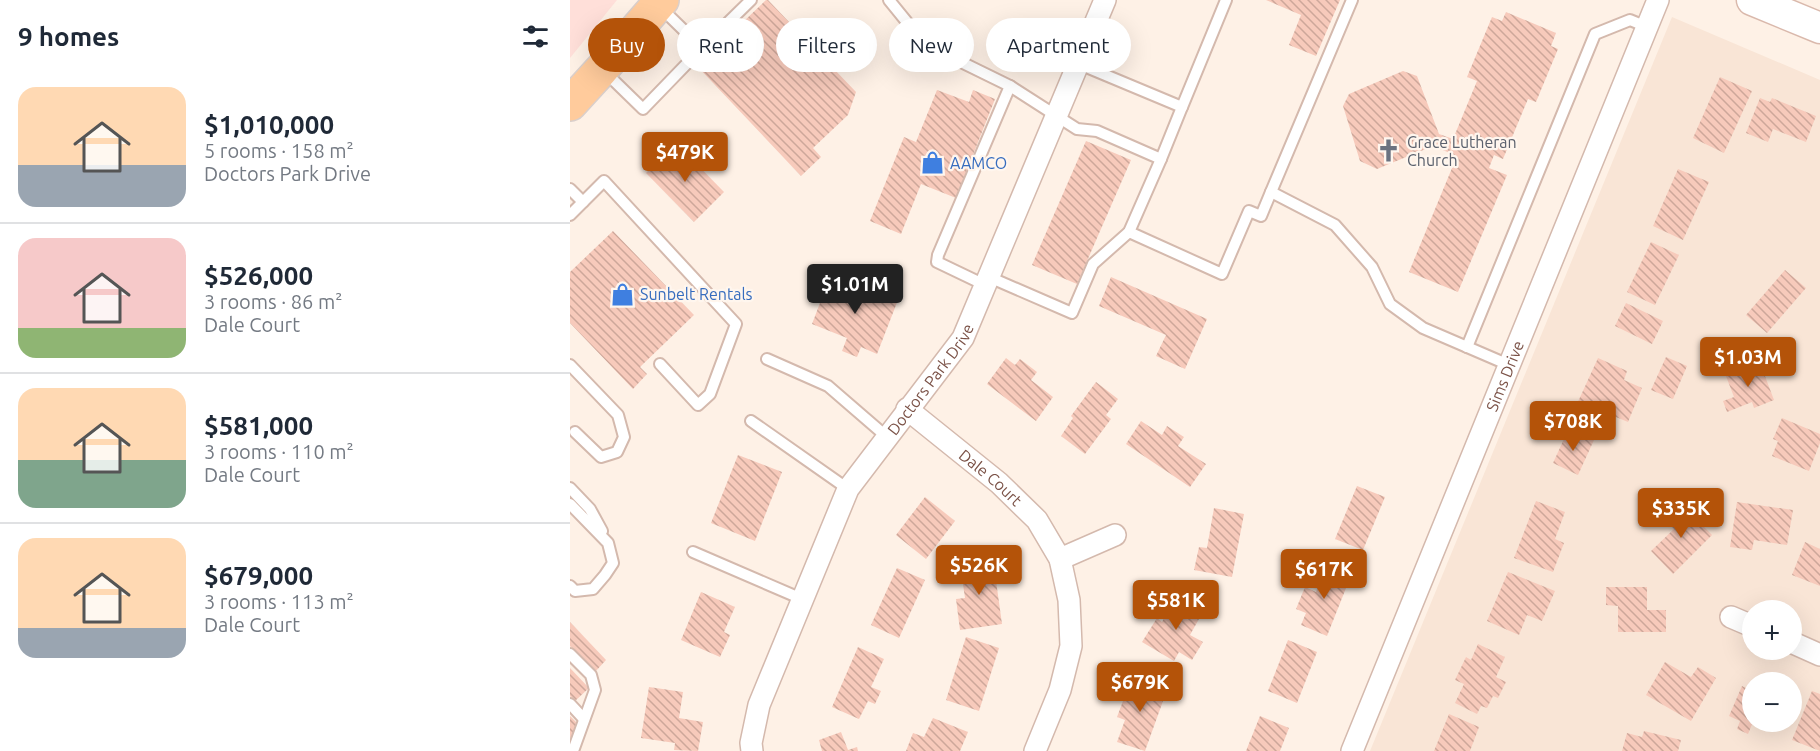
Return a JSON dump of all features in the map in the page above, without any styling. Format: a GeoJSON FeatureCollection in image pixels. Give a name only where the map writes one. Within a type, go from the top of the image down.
{"type":"FeatureCollection","features":[{"type":"Feature","properties":{"kind":"main road"},"geometry":{"type":"LineString","coordinates":[[1752,0],[1820,28]]}},
{"type":"Feature","properties":{"kind":"main road"},"geometry":{"type":"LineString","coordinates":[[646,18],[659,3]]}},
{"type":"Feature","properties":{"kind":"main road"},"geometry":{"type":"LineString","coordinates":[[570,104],[599,72]]}},
{"type":"Feature","properties":{"kind":"street","name":"Doctors Park Drive"},"geometry":{"type":"LineString","coordinates":[[1098,18],[1105,0]]}},
{"type":"Feature","properties":{"kind":"street","name":"Sims Drive"},"geometry":{"type":"LineString","coordinates":[[1352,751],[1658,0]]}},
{"type":"Feature","properties":{"kind":"street","name":"Doctors Park Drive"},"geometry":{"type":"LineString","coordinates":[[752,751],[751,743],[759,705],[849,489],[907,409],[963,338],[1076,72]]}},
{"type":"Feature","properties":{"kind":"street","name":"Dale Court"},"geometry":{"type":"LineString","coordinates":[[907,409],[999,483],[1037,520],[1060,559],[1069,600],[1071,646],[1060,690],[1035,751]]}},
{"type":"Feature","properties":{"kind":"street"},"geometry":{"type":"LineString","coordinates":[[1060,559],[1115,535]]}},
{"type":"Feature","properties":{"kind":"street"},"geometry":{"type":"LineString","coordinates":[[1731,617],[1742,622]]}},
{"type":"Feature","properties":{"kind":"street"},"geometry":{"type":"LineString","coordinates":[[1802,647],[1820,655]]}},
{"type":"Feature","properties":{"kind":"lane"},"geometry":{"type":"LineString","coordinates":[[733,18],[751,0]]}},
{"type":"Feature","properties":{"kind":"lane"},"geometry":{"type":"LineString","coordinates":[[889,0],[915,32],[959,61],[1010,86],[1077,129],[1097,131],[1161,159]]}},
{"type":"Feature","properties":{"kind":"lane"},"geometry":{"type":"LineString","coordinates":[[1010,86],[937,262],[1072,314],[1093,264],[1129,232],[1226,0]]}},
{"type":"Feature","properties":{"kind":"lane"},"geometry":{"type":"LineString","coordinates":[[1129,232],[1222,274],[1249,211],[1261,216],[1352,0]]}},
{"type":"Feature","properties":{"kind":"lane"},"geometry":{"type":"LineString","coordinates":[[659,3],[677,22]]}},
{"type":"Feature","properties":{"kind":"lane"},"geometry":{"type":"LineString","coordinates":[[1467,347],[1595,34],[1630,20],[1647,27]]}},
{"type":"Feature","properties":{"kind":"lane"},"geometry":{"type":"LineString","coordinates":[[605,72],[643,109],[679,72]]}},
{"type":"Feature","properties":{"kind":"lane"},"geometry":{"type":"LineString","coordinates":[[1098,72],[1182,107]]}},
{"type":"Feature","properties":{"kind":"lane"},"geometry":{"type":"LineString","coordinates":[[570,214],[604,181],[736,324],[710,393],[698,405],[660,364]]}},
{"type":"Feature","properties":{"kind":"lane"},"geometry":{"type":"LineString","coordinates":[[570,189],[583,202]]}},
{"type":"Feature","properties":{"kind":"lane"},"geometry":{"type":"LineString","coordinates":[[1271,192],[1335,225],[1372,267],[1390,304],[1423,328],[1509,365]]}},
{"type":"Feature","properties":{"kind":"lane"},"geometry":{"type":"LineString","coordinates":[[767,359],[828,386],[887,437]]}},
{"type":"Feature","properties":{"kind":"lane"},"geometry":{"type":"LineString","coordinates":[[570,366],[618,415],[624,437],[617,452],[601,457],[575,432]]}},
{"type":"Feature","properties":{"kind":"lane"},"geometry":{"type":"LineString","coordinates":[[751,421],[849,489]]}},
{"type":"Feature","properties":{"kind":"lane"},"geometry":{"type":"LineString","coordinates":[[570,488],[590,509],[608,543],[613,563],[593,589],[575,591],[570,586]]}},
{"type":"Feature","properties":{"kind":"lane"},"geometry":{"type":"LineString","coordinates":[[570,504],[608,543]]}},
{"type":"Feature","properties":{"kind":"lane"},"geometry":{"type":"LineString","coordinates":[[693,552],[802,599]]}},
{"type":"Feature","properties":{"kind":"lane"},"geometry":{"type":"LineString","coordinates":[[570,654],[591,675],[595,690],[573,751]]}},
{"type":"Feature","properties":{"kind":"lane"},"geometry":{"type":"LineString","coordinates":[[570,704],[584,719]]}},
{"type":"Feature","properties":{"kind":"shaded area"},"geometry":{"type":"Polygon","coordinates":[[[570,0],[617,0],[602,18],[588,18],[588,36],[570,58],[570,0]]]}},
{"type":"Feature","properties":{"kind":"shaded area"},"geometry":{"type":"Polygon","coordinates":[[[1672,17],[1820,80],[1820,751],[1370,751],[1672,17]]]}},
{"type":"Feature","properties":{"kind":"building"},"geometry":{"type":"Polygon","coordinates":[[[768,0],[785,18],[776,18],[776,72],[837,72],[856,92],[848,115],[813,148],[821,157],[801,176],[703,72],[764,72],[764,18],[747,18],[768,0]]]}},
{"type":"Feature","properties":{"kind":"building"},"geometry":{"type":"Polygon","coordinates":[[[1266,0],[1340,0],[1316,56],[1289,45],[1301,15],[1266,0]]]}},
{"type":"Feature","properties":{"kind":"building","name":"Grace Lutheran Church"},"geometry":{"type":"Polygon","coordinates":[[[1506,12],[1556,33],[1551,46],[1558,49],[1536,102],[1528,99],[1503,159],[1494,155],[1489,168],[1507,175],[1458,292],[1409,272],[1457,156],[1433,146],[1377,169],[1360,161],[1343,106],[1349,94],[1403,71],[1417,76],[1439,134],[1453,139],[1477,81],[1467,77],[1492,17],[1502,21],[1506,12]]]}},
{"type":"Feature","properties":{"kind":"building"},"geometry":{"type":"Polygon","coordinates":[[[1720,77],[1752,91],[1724,153],[1693,138],[1720,77]]]}},
{"type":"Feature","properties":{"kind":"building","name":"AAMCO"},"geometry":{"type":"Polygon","coordinates":[[[937,90],[969,102],[973,90],[995,99],[956,198],[921,184],[901,234],[870,221],[904,137],[916,142],[937,90]]]}},
{"type":"Feature","properties":{"kind":"building"},"geometry":{"type":"Polygon","coordinates":[[[1760,98],[1770,102],[1772,98],[1816,116],[1806,142],[1773,129],[1768,142],[1746,133],[1760,98]]]}},
{"type":"Feature","properties":{"kind":"building"},"geometry":{"type":"Polygon","coordinates":[[[1086,141],[1131,160],[1077,284],[1032,265],[1086,141]]]}},
{"type":"Feature","properties":{"kind":"building"},"geometry":{"type":"Polygon","coordinates":[[[676,143],[724,192],[694,222],[646,173],[676,143]]]}},
{"type":"Feature","properties":{"kind":"building"},"geometry":{"type":"Polygon","coordinates":[[[1678,169],[1709,182],[1683,240],[1653,226],[1678,169]]]}},
{"type":"Feature","properties":{"kind":"building","name":"Sunbelt Rentals"},"geometry":{"type":"Polygon","coordinates":[[[613,231],[694,315],[640,367],[647,374],[633,389],[570,323],[570,272],[613,231]]]}},
{"type":"Feature","properties":{"kind":"building"},"geometry":{"type":"Polygon","coordinates":[[[1651,242],[1679,255],[1655,305],[1627,292],[1651,242]]]}},
{"type":"Feature","properties":{"kind":"building"},"geometry":{"type":"Polygon","coordinates":[[[1785,270],[1806,288],[1767,333],[1746,315],[1785,270]]]}},
{"type":"Feature","properties":{"kind":"building"},"geometry":{"type":"Polygon","coordinates":[[[831,274],[898,300],[877,354],[861,347],[857,357],[842,351],[847,338],[812,324],[831,274]]]}},
{"type":"Feature","properties":{"kind":"building"},"geometry":{"type":"Polygon","coordinates":[[[1111,277],[1207,319],[1185,369],[1156,356],[1166,335],[1099,306],[1111,277]]]}},
{"type":"Feature","properties":{"kind":"building"},"geometry":{"type":"Polygon","coordinates":[[[1626,303],[1663,321],[1652,344],[1615,326],[1626,303]]]}},
{"type":"Feature","properties":{"kind":"building"},"geometry":{"type":"Polygon","coordinates":[[[1666,357],[1687,366],[1673,399],[1651,390],[1666,357]]]}},
{"type":"Feature","properties":{"kind":"building"},"geometry":{"type":"Polygon","coordinates":[[[1006,358],[1015,365],[1020,359],[1037,372],[1031,380],[1053,397],[1036,421],[987,384],[1006,358]]]}},
{"type":"Feature","properties":{"kind":"building"},"geometry":{"type":"Polygon","coordinates":[[[1598,358],[1627,371],[1624,380],[1642,388],[1628,422],[1611,415],[1609,420],[1576,406],[1598,358]]]}},
{"type":"Feature","properties":{"kind":"building"},"geometry":{"type":"Polygon","coordinates":[[[1760,363],[1774,400],[1754,408],[1752,402],[1727,412],[1723,401],[1734,397],[1726,376],[1760,363]]]}},
{"type":"Feature","properties":{"kind":"building"},"geometry":{"type":"Polygon","coordinates":[[[1096,382],[1118,399],[1106,415],[1111,419],[1085,454],[1061,436],[1073,418],[1071,416],[1096,382]]]}},
{"type":"Feature","properties":{"kind":"building"},"geometry":{"type":"Polygon","coordinates":[[[1782,418],[1820,434],[1820,443],[1809,471],[1772,456],[1778,441],[1773,439],[1782,418]]]}},
{"type":"Feature","properties":{"kind":"building"},"geometry":{"type":"Polygon","coordinates":[[[1141,421],[1162,435],[1167,426],[1184,437],[1178,446],[1206,464],[1190,487],[1126,444],[1141,421]]]}},
{"type":"Feature","properties":{"kind":"building"},"geometry":{"type":"Polygon","coordinates":[[[1569,428],[1594,440],[1578,475],[1553,463],[1569,428]]]}},
{"type":"Feature","properties":{"kind":"building"},"geometry":{"type":"Polygon","coordinates":[[[738,455],[782,472],[755,541],[711,523],[738,455]]]}},
{"type":"Feature","properties":{"kind":"building"},"geometry":{"type":"Polygon","coordinates":[[[1357,486],[1385,497],[1363,550],[1335,539],[1357,486]]]}},
{"type":"Feature","properties":{"kind":"building"},"geometry":{"type":"Polygon","coordinates":[[[925,497],[955,521],[926,559],[896,535],[925,497]]]}},
{"type":"Feature","properties":{"kind":"building"},"geometry":{"type":"Polygon","coordinates":[[[1536,501],[1565,512],[1555,539],[1564,543],[1553,572],[1514,558],[1536,501]]]}},
{"type":"Feature","properties":{"kind":"building"},"geometry":{"type":"Polygon","coordinates":[[[1737,502],[1793,510],[1787,545],[1754,540],[1752,550],[1730,547],[1737,502]]]}},
{"type":"Feature","properties":{"kind":"building"},"geometry":{"type":"Polygon","coordinates":[[[1680,503],[1712,535],[1673,574],[1651,551],[1674,529],[1664,519],[1680,503]]]}},
{"type":"Feature","properties":{"kind":"building"},"geometry":{"type":"Polygon","coordinates":[[[1214,508],[1244,514],[1232,577],[1194,570],[1199,547],[1207,548],[1214,508]]]}},
{"type":"Feature","properties":{"kind":"building"},"geometry":{"type":"Polygon","coordinates":[[[1805,542],[1820,549],[1820,586],[1792,575],[1805,542]]]}},
{"type":"Feature","properties":{"kind":"building"},"geometry":{"type":"Polygon","coordinates":[[[993,559],[1002,624],[960,630],[956,599],[965,598],[960,563],[993,559]]]}},
{"type":"Feature","properties":{"kind":"building"},"geometry":{"type":"Polygon","coordinates":[[[1327,563],[1352,573],[1327,636],[1301,625],[1306,613],[1296,609],[1305,587],[1316,592],[1327,563]]]}},
{"type":"Feature","properties":{"kind":"building"},"geometry":{"type":"Polygon","coordinates":[[[897,568],[925,580],[899,638],[871,625],[897,568]]]}},
{"type":"Feature","properties":{"kind":"building"},"geometry":{"type":"Polygon","coordinates":[[[1508,572],[1555,591],[1542,621],[1527,615],[1519,635],[1487,621],[1508,572]]]}},
{"type":"Feature","properties":{"kind":"building"},"geometry":{"type":"Polygon","coordinates":[[[1606,587],[1647,587],[1647,610],[1666,610],[1666,632],[1618,632],[1618,606],[1606,605],[1606,587]]]}},
{"type":"Feature","properties":{"kind":"building"},"geometry":{"type":"Polygon","coordinates":[[[701,592],[735,607],[724,632],[730,635],[720,657],[681,640],[701,592]]]}},
{"type":"Feature","properties":{"kind":"building"},"geometry":{"type":"Polygon","coordinates":[[[1178,594],[1204,610],[1190,635],[1203,642],[1192,660],[1179,652],[1174,661],[1142,642],[1157,618],[1162,622],[1178,594]]]}},
{"type":"Feature","properties":{"kind":"building"},"geometry":{"type":"Polygon","coordinates":[[[570,622],[606,660],[595,672],[570,646],[570,622]]]}},
{"type":"Feature","properties":{"kind":"building"},"geometry":{"type":"Polygon","coordinates":[[[966,637],[999,648],[979,711],[946,700],[966,637]]]}},
{"type":"Feature","properties":{"kind":"building"},"geometry":{"type":"Polygon","coordinates":[[[1288,640],[1317,652],[1297,703],[1268,691],[1288,640]]]}},
{"type":"Feature","properties":{"kind":"building"},"geometry":{"type":"Polygon","coordinates":[[[1478,644],[1505,657],[1496,677],[1506,682],[1498,698],[1493,696],[1487,708],[1481,706],[1477,714],[1455,703],[1464,684],[1455,680],[1466,657],[1471,660],[1478,644]]]}},
{"type":"Feature","properties":{"kind":"building"},"geometry":{"type":"Polygon","coordinates":[[[858,647],[884,659],[871,687],[881,691],[875,704],[868,701],[859,719],[832,707],[858,647]]]}},
{"type":"Feature","properties":{"kind":"building"},"geometry":{"type":"Polygon","coordinates":[[[1665,662],[1691,677],[1698,667],[1716,678],[1691,721],[1646,695],[1665,662]]]}},
{"type":"Feature","properties":{"kind":"building"},"geometry":{"type":"Polygon","coordinates":[[[570,668],[589,688],[575,701],[570,696],[570,668]]]}},
{"type":"Feature","properties":{"kind":"building"},"geometry":{"type":"Polygon","coordinates":[[[1132,677],[1167,690],[1145,751],[1117,742],[1125,720],[1117,717],[1132,677]]]}},
{"type":"Feature","properties":{"kind":"building"},"geometry":{"type":"Polygon","coordinates":[[[1742,686],[1742,731],[1737,729],[1740,721],[1729,716],[1742,686]]]}},
{"type":"Feature","properties":{"kind":"building"},"geometry":{"type":"Polygon","coordinates":[[[649,687],[683,692],[679,718],[703,722],[698,751],[674,750],[675,743],[641,738],[649,687]]]}},
{"type":"Feature","properties":{"kind":"building"},"geometry":{"type":"Polygon","coordinates":[[[1812,691],[1820,694],[1820,751],[1792,740],[1795,732],[1802,732],[1802,716],[1812,691]]]}},
{"type":"Feature","properties":{"kind":"building"},"geometry":{"type":"Polygon","coordinates":[[[1449,714],[1479,727],[1470,751],[1434,751],[1449,714]]]}},
{"type":"Feature","properties":{"kind":"building"},"geometry":{"type":"Polygon","coordinates":[[[570,716],[581,727],[570,738],[570,716]]]}},
{"type":"Feature","properties":{"kind":"building"},"geometry":{"type":"Polygon","coordinates":[[[1260,716],[1289,728],[1280,751],[1246,751],[1260,716]]]}},
{"type":"Feature","properties":{"kind":"building"},"geometry":{"type":"Polygon","coordinates":[[[933,718],[968,732],[960,751],[906,751],[913,733],[924,737],[933,718]]]}},
{"type":"Feature","properties":{"kind":"building"},"geometry":{"type":"Polygon","coordinates":[[[1644,731],[1681,740],[1678,751],[1622,751],[1627,733],[1642,737],[1644,731]]]}},
{"type":"Feature","properties":{"kind":"building"},"geometry":{"type":"Polygon","coordinates":[[[841,732],[848,750],[857,747],[858,751],[822,751],[819,740],[841,732]]]}},
{"type":"Feature","properties":{"kind":"place","name":"Grace Lutheran Church"},"geometry":{"type":"Point","coordinates":[1389,151]}},
{"type":"Feature","properties":{"kind":"place","name":"AAMCO"},"geometry":{"type":"Point","coordinates":[932,163]}},
{"type":"Feature","properties":{"kind":"place","name":"Sunbelt Rentals"},"geometry":{"type":"Point","coordinates":[622,294]}}]}
